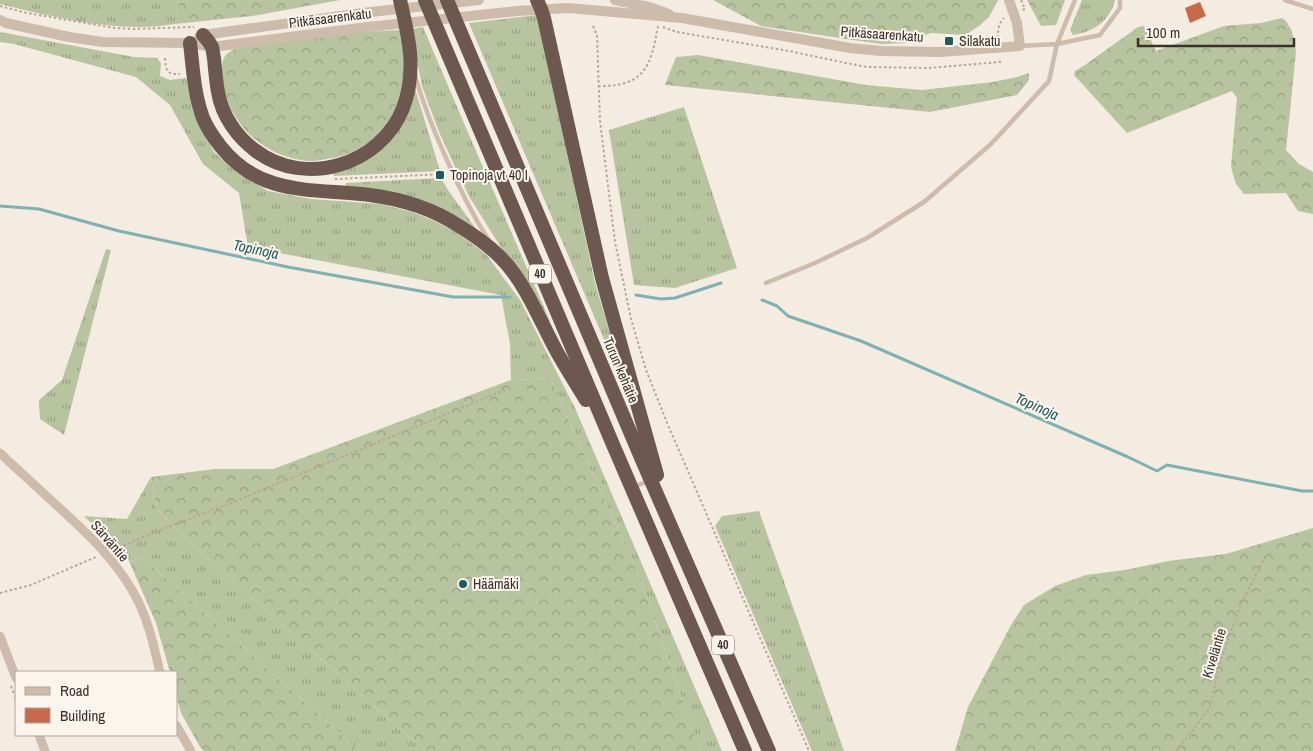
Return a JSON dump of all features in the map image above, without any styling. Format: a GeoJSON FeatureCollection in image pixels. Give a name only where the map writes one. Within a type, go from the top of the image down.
{"type":"FeatureCollection","features":[{"type":"Feature","properties":{"kind":"highway"},"geometry":{"type":"LineString","coordinates":[[201,31],[212,47],[220,100],[226,116],[237,133],[256,151],[268,159],[282,164],[310,169],[336,167],[363,156],[387,134],[402,109],[407,93],[412,62],[407,28],[400,0]]}},
{"type":"Feature","properties":{"kind":"highway","name":"40"},"geometry":{"type":"LineString","coordinates":[[425,0],[745,751]]}},
{"type":"Feature","properties":{"kind":"highway","name":"Turun kehätie"},"geometry":{"type":"LineString","coordinates":[[447,0],[651,480],[769,751]]}},
{"type":"Feature","properties":{"kind":"highway"},"geometry":{"type":"LineString","coordinates":[[539,5],[609,309],[672,528]]}},
{"type":"Feature","properties":{"kind":"highway"},"geometry":{"type":"LineString","coordinates":[[190,43],[195,84],[204,120],[215,139],[236,163],[277,186],[369,195],[402,201],[458,225],[499,255],[530,298],[557,352],[614,447]]}},
{"type":"Feature","properties":{"kind":"street","name":"Pitkäsaarenkatu"},"geometry":{"type":"LineString","coordinates":[[190,43],[201,31],[479,0]]}},
{"type":"Feature","properties":{"kind":"street","name":"Pitkäsaarenkatu"},"geometry":{"type":"LineString","coordinates":[[615,0],[648,7],[682,18]]}},
{"type":"Feature","properties":{"kind":"street"},"geometry":{"type":"LineString","coordinates":[[1009,0],[1017,23],[1020,46]]}},
{"type":"Feature","properties":{"kind":"street","name":"Pitkäsaarenkatu"},"geometry":{"type":"LineString","coordinates":[[2,22],[69,37],[103,42],[190,43],[212,47],[368,27],[517,11],[539,5],[682,18],[850,48],[940,52],[1020,46]]}},
{"type":"Feature","properties":{"kind":"street","name":"Särväntie"},"geometry":{"type":"LineString","coordinates":[[0,453],[105,553],[125,579],[139,602],[151,632],[160,671]]}},
{"type":"Feature","properties":{"kind":"street"},"geometry":{"type":"LineString","coordinates":[[0,636],[15,675]]}},
{"type":"Feature","properties":{"kind":"street"},"geometry":{"type":"LineString","coordinates":[[178,728],[191,751]]}},
{"type":"Feature","properties":{"kind":"street"},"geometry":{"type":"LineString","coordinates":[[39,736],[45,751]]}},
{"type":"Feature","properties":{"kind":"lane"},"geometry":{"type":"LineString","coordinates":[[766,283],[815,263],[867,238],[924,202],[991,144],[1049,81],[1057,44],[1075,0]]}},
{"type":"Feature","properties":{"kind":"lane","name":"Pitkäsaarenkatu"},"geometry":{"type":"LineString","coordinates":[[1020,46],[1057,44],[1100,35],[1120,8],[1122,0]]}},
{"type":"Feature","properties":{"kind":"lane"},"geometry":{"type":"LineString","coordinates":[[1284,0],[1313,9]]}},
{"type":"Feature","properties":{"kind":"lane"},"geometry":{"type":"LineString","coordinates":[[412,62],[428,114],[453,174],[473,215],[499,255]]}},
{"type":"Feature","properties":{"kind":"lane"},"geometry":{"type":"LineString","coordinates":[[632,488],[651,480]]}},
{"type":"Feature","properties":{"kind":"path"},"geometry":{"type":"LineString","coordinates":[[0,6],[116,28],[201,31]]}},
{"type":"Feature","properties":{"kind":"path"},"geometry":{"type":"LineString","coordinates":[[593,26],[597,35],[600,121],[615,242],[631,319],[646,370],[809,751]]}},
{"type":"Feature","properties":{"kind":"path"},"geometry":{"type":"LineString","coordinates":[[598,86],[613,86],[638,77],[651,60],[658,26]]}},
{"type":"Feature","properties":{"kind":"path"},"geometry":{"type":"LineString","coordinates":[[165,58],[167,71],[172,74],[185,74]]}},
{"type":"Feature","properties":{"kind":"path"},"geometry":{"type":"LineString","coordinates":[[0,593],[32,585],[163,529],[506,390]]}},
{"type":"Feature","properties":{"kind":"path","name":"Kiveläntie"},"geometry":{"type":"LineString","coordinates":[[1176,751],[1210,708],[1223,652],[1240,606],[1265,557]]}},
{"type":"Feature","properties":{"kind":"green space"},"geometry":{"type":"Polygon","coordinates":[[[0,0],[179,0],[175,24],[154,27],[132,27],[64,19],[0,4],[0,0]]]}},
{"type":"Feature","properties":{"kind":"green space"},"geometry":{"type":"Polygon","coordinates":[[[179,0],[340,0],[252,16],[175,24],[179,0]]]}},
{"type":"Feature","properties":{"kind":"green space"},"geometry":{"type":"Polygon","coordinates":[[[713,0],[998,0],[989,17],[965,35],[931,33],[905,43],[883,44],[761,26],[713,0]]]}},
{"type":"Feature","properties":{"kind":"green space"},"geometry":{"type":"Polygon","coordinates":[[[1027,0],[1065,0],[1056,25],[1041,26],[1027,0]]]}},
{"type":"Feature","properties":{"kind":"green space"},"geometry":{"type":"Polygon","coordinates":[[[1082,0],[1115,0],[1105,20],[1094,28],[1073,35],[1070,30],[1082,0]]]}},
{"type":"Feature","properties":{"kind":"green space"},"geometry":{"type":"Polygon","coordinates":[[[537,15],[595,283],[629,398],[469,23],[537,15]]]}},
{"type":"Feature","properties":{"kind":"green space"},"geometry":{"type":"Polygon","coordinates":[[[1282,18],[1292,31],[1296,52],[1286,150],[1299,164],[1313,172],[1313,214],[1298,211],[1286,193],[1244,194],[1236,184],[1231,167],[1237,98],[1232,91],[1127,133],[1074,75],[1075,71],[1138,27],[1144,26],[1156,51],[1224,26],[1261,23],[1282,18]]]}},
{"type":"Feature","properties":{"kind":"green space"},"geometry":{"type":"Polygon","coordinates":[[[423,27],[550,321],[547,321],[470,198],[439,132],[422,86],[411,29],[423,27]]]}},
{"type":"Feature","properties":{"kind":"green space"},"geometry":{"type":"Polygon","coordinates":[[[401,30],[405,52],[405,66],[402,88],[395,109],[387,123],[375,137],[359,148],[342,156],[310,161],[293,159],[277,153],[249,134],[238,121],[230,106],[224,90],[222,68],[223,60],[230,51],[239,48],[363,32],[401,30]]]}},
{"type":"Feature","properties":{"kind":"green space"},"geometry":{"type":"Polygon","coordinates":[[[0,32],[134,57],[157,58],[161,63],[160,76],[170,80],[186,78],[194,114],[214,152],[235,171],[268,191],[311,199],[381,204],[412,212],[454,231],[486,254],[520,300],[575,408],[722,751],[700,751],[641,581],[550,378],[511,380],[510,344],[501,295],[248,247],[239,193],[203,164],[170,105],[136,77],[14,44],[0,42],[0,32]]]}},
{"type":"Feature","properties":{"kind":"green space"},"geometry":{"type":"Polygon","coordinates":[[[698,55],[866,85],[922,90],[993,82],[1029,73],[1029,80],[1017,95],[930,112],[665,85],[676,57],[698,55]]]}},
{"type":"Feature","properties":{"kind":"green space"},"geometry":{"type":"Polygon","coordinates":[[[414,85],[440,171],[334,176],[333,173],[361,164],[385,146],[414,85]]]}},
{"type":"Feature","properties":{"kind":"green space"},"geometry":{"type":"Polygon","coordinates":[[[684,107],[737,268],[675,288],[634,285],[609,130],[684,107]]]}},
{"type":"Feature","properties":{"kind":"green space"},"geometry":{"type":"Polygon","coordinates":[[[441,178],[476,229],[474,231],[345,188],[346,183],[441,178]]]}},
{"type":"Feature","properties":{"kind":"green space"},"geometry":{"type":"Polygon","coordinates":[[[106,249],[111,250],[64,435],[40,419],[39,400],[62,380],[106,249]]]}},
{"type":"Feature","properties":{"kind":"green space"},"geometry":{"type":"Polygon","coordinates":[[[550,378],[641,581],[700,751],[425,751],[187,540],[156,508],[151,477],[215,469],[273,469],[511,380],[550,378]]]}},
{"type":"Feature","properties":{"kind":"green space"},"geometry":{"type":"Polygon","coordinates":[[[151,477],[156,508],[187,540],[425,751],[360,751],[143,558],[129,561],[84,516],[127,519],[151,477]]]}},
{"type":"Feature","properties":{"kind":"green space"},"geometry":{"type":"Polygon","coordinates":[[[759,511],[844,751],[812,751],[715,526],[722,516],[759,511]]]}},
{"type":"Feature","properties":{"kind":"green space"},"geometry":{"type":"Polygon","coordinates":[[[1313,528],[1313,751],[955,751],[968,707],[1011,625],[1024,605],[1055,586],[1086,575],[1125,570],[1168,561],[1226,554],[1313,528]]]}},
{"type":"Feature","properties":{"kind":"green space"},"geometry":{"type":"Polygon","coordinates":[[[143,558],[360,751],[204,751],[181,713],[178,702],[178,671],[170,671],[156,623],[129,561],[143,558]]]}},
{"type":"Feature","properties":{"kind":"building"},"geometry":{"type":"Polygon","coordinates":[[[1200,2],[1206,16],[1190,23],[1185,8],[1200,2]]]}},
{"type":"Feature","properties":{"kind":"waterway","name":"Topinoja"},"geometry":{"type":"LineString","coordinates":[[0,206],[39,209],[119,231],[288,267],[453,297],[510,297]]}},
{"type":"Feature","properties":{"kind":"waterway","name":"Topinoja"},"geometry":{"type":"LineString","coordinates":[[636,295],[661,299],[675,298],[721,283]]}},
{"type":"Feature","properties":{"kind":"waterway","name":"Topinoja"},"geometry":{"type":"LineString","coordinates":[[762,300],[777,306],[788,316],[861,341],[1157,471],[1167,465],[1302,491],[1313,491]]}},
{"type":"Feature","properties":{"kind":"place","name":"Silakatu"},"geometry":{"type":"Point","coordinates":[949,41]}},
{"type":"Feature","properties":{"kind":"place","name":"Topinoja vt 40 I"},"geometry":{"type":"Point","coordinates":[440,175]}},
{"type":"Feature","properties":{"kind":"place","name":"Häämäki"},"geometry":{"type":"Point","coordinates":[463,584]}}]}
